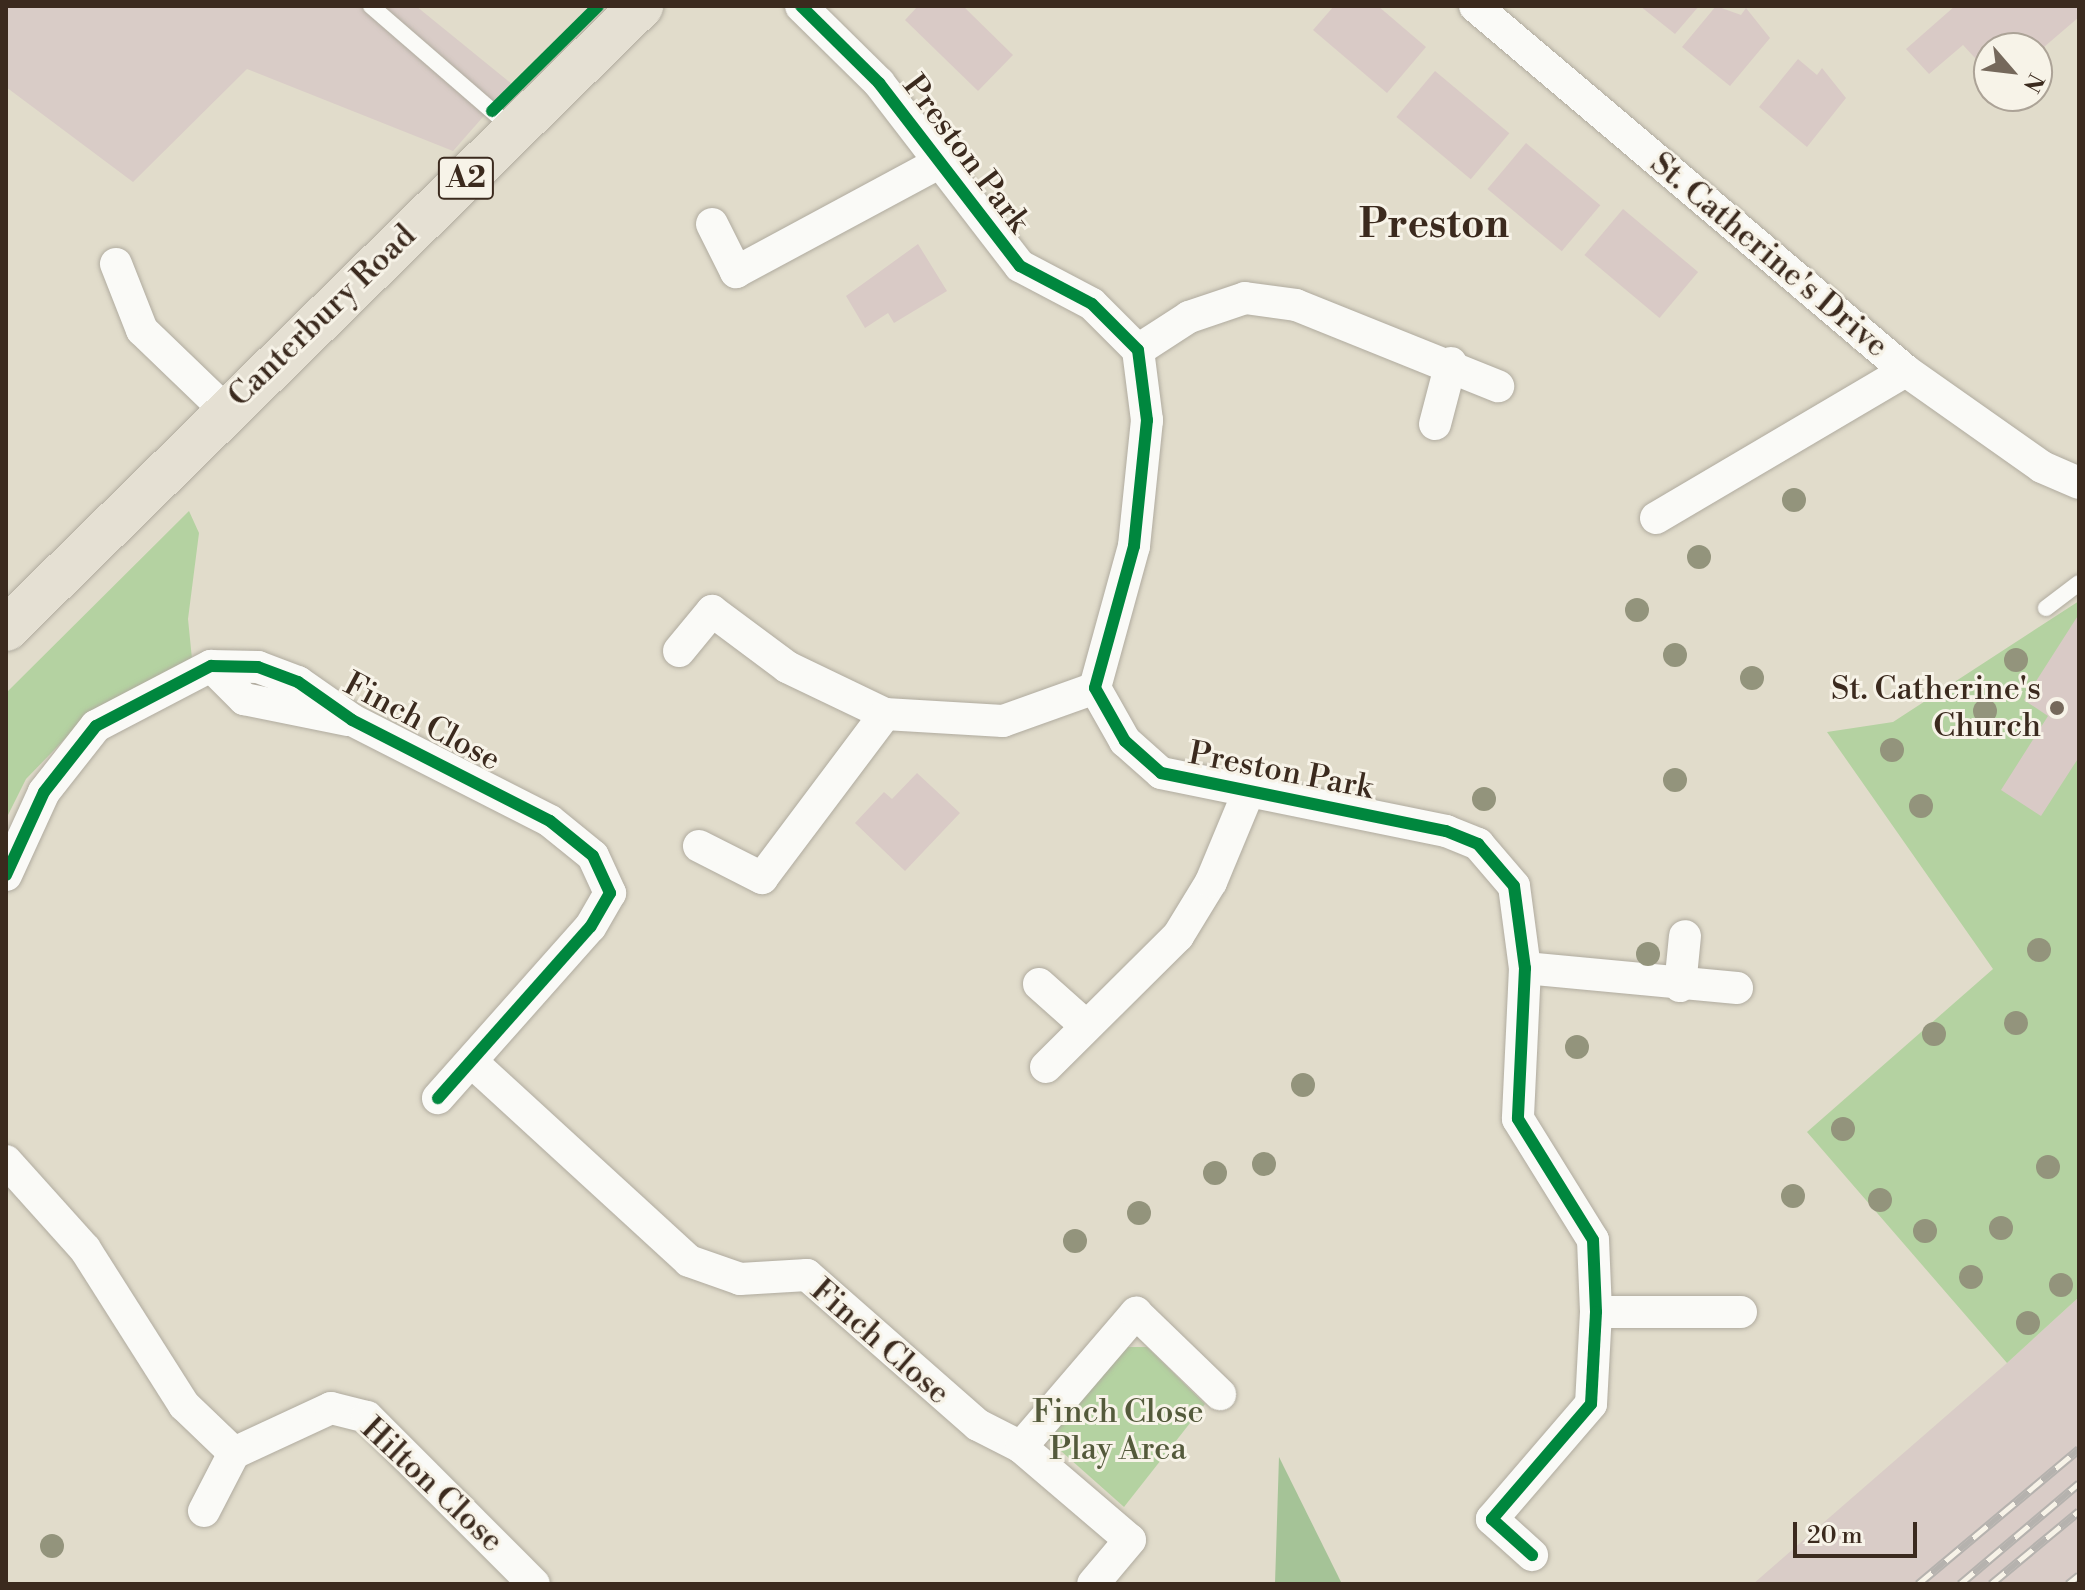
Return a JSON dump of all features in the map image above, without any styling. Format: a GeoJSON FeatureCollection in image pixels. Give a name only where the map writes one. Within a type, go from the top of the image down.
{"type":"FeatureCollection","features":[{"type":"Feature","properties":{"kind":"main road","name":"Canterbury Road"},"geometry":{"type":"LineString","coordinates":[[6,629],[225,410],[641,6]]}},
{"type":"Feature","properties":{"kind":"street","name":"Preston Park"},"geometry":{"type":"LineString","coordinates":[[801,6],[879,83],[942,161],[974,215],[1020,266],[1092,304],[1138,350]]}},
{"type":"Feature","properties":{"kind":"street","name":"St. Catherine's Drive"},"geometry":{"type":"LineString","coordinates":[[1475,6],[1906,371],[2042,467],[2079,483]]}},
{"type":"Feature","properties":{"kind":"street","name":"Preston Park"},"geometry":{"type":"LineString","coordinates":[[712,224],[736,272],[942,161]]}},
{"type":"Feature","properties":{"kind":"street"},"geometry":{"type":"LineString","coordinates":[[116,264],[142,330],[225,410]]}},
{"type":"Feature","properties":{"kind":"street"},"geometry":{"type":"LineString","coordinates":[[679,651],[712,611],[787,667],[885,714],[1003,721],[1095,688],[1134,546],[1147,420],[1138,350],[1189,317],[1245,298],[1296,305],[1451,363],[1498,386]]}},
{"type":"Feature","properties":{"kind":"street"},"geometry":{"type":"LineString","coordinates":[[1435,424],[1451,363]]}},
{"type":"Feature","properties":{"kind":"street"},"geometry":{"type":"LineString","coordinates":[[1656,518],[1906,371]]}},
{"type":"Feature","properties":{"kind":"street","name":"Finch Close"},"geometry":{"type":"LineString","coordinates":[[6,875],[44,792],[96,726],[211,666],[244,699],[352,720],[449,770],[534,838],[593,856],[610,893],[472,1062],[438,1098]]}},
{"type":"Feature","properties":{"kind":"street","name":"Preston Park"},"geometry":{"type":"LineString","coordinates":[[1095,688],[1125,741],[1161,773],[1248,793],[1411,823],[1478,844],[1514,886],[1525,968],[1518,1119],[1593,1240],[1596,1312],[1591,1404],[1492,1519],[1532,1555]]}},
{"type":"Feature","properties":{"kind":"street"},"geometry":{"type":"LineString","coordinates":[[699,846],[762,878],[885,714]]}},
{"type":"Feature","properties":{"kind":"street","name":"Preston Park"},"geometry":{"type":"LineString","coordinates":[[1046,1067],[1178,936],[1211,882],[1248,793]]}},
{"type":"Feature","properties":{"kind":"street"},"geometry":{"type":"LineString","coordinates":[[1680,986],[1685,936]]}},
{"type":"Feature","properties":{"kind":"street"},"geometry":{"type":"LineString","coordinates":[[1525,968],[1680,986],[1737,988]]}},
{"type":"Feature","properties":{"kind":"street"},"geometry":{"type":"LineString","coordinates":[[1039,984],[1085,1025]]}},
{"type":"Feature","properties":{"kind":"street","name":"Finch Close"},"geometry":{"type":"LineString","coordinates":[[472,1062],[689,1261],[740,1279],[807,1275],[978,1425],[1021,1447],[1130,1540],[1093,1584]]}},
{"type":"Feature","properties":{"kind":"street"},"geometry":{"type":"LineString","coordinates":[[6,1161],[85,1249],[184,1405],[234,1453],[204,1511]]}},
{"type":"Feature","properties":{"kind":"street"},"geometry":{"type":"LineString","coordinates":[[1596,1312],[1741,1312]]}},
{"type":"Feature","properties":{"kind":"street"},"geometry":{"type":"LineString","coordinates":[[1021,1447],[1136,1313],[1220,1394]]}},
{"type":"Feature","properties":{"kind":"street","name":"Hilton Close"},"geometry":{"type":"LineString","coordinates":[[234,1453],[331,1408],[367,1417],[534,1584]]}},
{"type":"Feature","properties":{"kind":"lane"},"geometry":{"type":"LineString","coordinates":[[371,6],[515,131]]}},
{"type":"Feature","properties":{"kind":"lane"},"geometry":{"type":"LineString","coordinates":[[2046,608],[2079,583]]}},
{"type":"Feature","properties":{"kind":"shaded area"},"geometry":{"type":"Polygon","coordinates":[[[6,6],[416,6],[512,84],[453,151],[247,69],[133,182],[6,87],[6,6]]]}},
{"type":"Feature","properties":{"kind":"shaded area"},"geometry":{"type":"Polygon","coordinates":[[[2079,1297],[2079,1584],[1753,1584],[2007,1363],[2079,1297]]]}},
{"type":"Feature","properties":{"kind":"green space"},"geometry":{"type":"Polygon","coordinates":[[[189,511],[199,533],[188,619],[192,659],[90,713],[26,779],[6,819],[6,693],[189,511]]]}},
{"type":"Feature","properties":{"kind":"green space"},"geometry":{"type":"Polygon","coordinates":[[[2079,601],[2079,1297],[2007,1363],[1807,1132],[1993,969],[1827,732],[1893,722],[2079,601]]]}},
{"type":"Feature","properties":{"kind":"green space","name":"Finch Close Play Area"},"geometry":{"type":"Polygon","coordinates":[[[1125,1347],[1147,1347],[1205,1404],[1124,1507],[1043,1435],[1125,1347]]]}},
{"type":"Feature","properties":{"kind":"green space"},"geometry":{"type":"Polygon","coordinates":[[[1279,1457],[1342,1584],[1275,1584],[1279,1457]]]}},
{"type":"Feature","properties":{"kind":"building"},"geometry":{"type":"Polygon","coordinates":[[[918,6],[963,6],[1013,55],[978,91],[905,20],[918,6]]]}},
{"type":"Feature","properties":{"kind":"building"},"geometry":{"type":"Polygon","coordinates":[[[1334,6],[1378,6],[1426,47],[1387,93],[1313,30],[1334,6]]]}},
{"type":"Feature","properties":{"kind":"building"},"geometry":{"type":"Polygon","coordinates":[[[1640,6],[1699,6],[1675,34],[1640,6]]]}},
{"type":"Feature","properties":{"kind":"building"},"geometry":{"type":"Polygon","coordinates":[[[1716,6],[1741,15],[1746,8],[1770,38],[1730,86],[1682,47],[1716,6]]]}},
{"type":"Feature","properties":{"kind":"building"},"geometry":{"type":"Polygon","coordinates":[[[1955,6],[2079,6],[2079,17],[2053,39],[2053,32],[1973,32],[1973,56],[1963,45],[1929,74],[1906,49],[1955,6]]]}},
{"type":"Feature","properties":{"kind":"building"},"geometry":{"type":"Polygon","coordinates":[[[1798,59],[1817,75],[1822,68],[1846,98],[1807,147],[1759,107],[1798,59]]]}},
{"type":"Feature","properties":{"kind":"building"},"geometry":{"type":"Polygon","coordinates":[[[1435,71],[1509,133],[1471,179],[1396,117],[1435,71]]]}},
{"type":"Feature","properties":{"kind":"building"},"geometry":{"type":"Polygon","coordinates":[[[1526,143],[1600,205],[1562,251],[1487,189],[1526,143]]]}},
{"type":"Feature","properties":{"kind":"building"},"geometry":{"type":"Polygon","coordinates":[[[1623,209],[1698,272],[1660,318],[1584,255],[1623,209]]]}},
{"type":"Feature","properties":{"kind":"building"},"geometry":{"type":"Polygon","coordinates":[[[918,244],[947,291],[894,323],[888,313],[865,328],[846,296],[918,244]]]}},
{"type":"Feature","properties":{"kind":"building","name":"St. Catherine's Church"},"geometry":{"type":"Polygon","coordinates":[[[2079,614],[2079,757],[2041,816],[2001,790],[2048,716],[2024,700],[2079,614]]]}},
{"type":"Feature","properties":{"kind":"building"},"geometry":{"type":"Polygon","coordinates":[[[917,773],[960,813],[905,871],[855,823],[884,792],[892,799],[917,773]]]}},
{"type":"Feature","properties":{"kind":"railway"},"geometry":{"type":"LineString","coordinates":[[1918,1584],[2079,1449]]}},
{"type":"Feature","properties":{"kind":"railway"},"geometry":{"type":"LineString","coordinates":[[1960,1584],[2079,1483]]}},
{"type":"Feature","properties":{"kind":"railway"},"geometry":{"type":"LineString","coordinates":[[1991,1584],[2079,1511]]}},
{"type":"Feature","properties":{"kind":"railway"},"geometry":{"type":"LineString","coordinates":[[2068,1584],[2079,1575]]}},
{"type":"Feature","properties":{"kind":"cycle path"},"geometry":{"type":"LineString","coordinates":[[492,111],[598,6]]}},
{"type":"Feature","properties":{"kind":"cycle path"},"geometry":{"type":"LineString","coordinates":[[801,6],[879,83],[1020,266],[1092,304],[1138,350],[1147,420],[1134,546],[1095,688],[1125,741],[1161,773],[1446,831],[1478,844],[1514,886],[1525,968],[1518,1119],[1593,1240],[1596,1312],[1591,1404],[1492,1519],[1532,1555]]}},
{"type":"Feature","properties":{"kind":"cycle path"},"geometry":{"type":"LineString","coordinates":[[6,875],[44,792],[96,726],[211,666],[258,667],[298,682],[352,720],[550,821],[593,856],[610,893],[590,927],[438,1098]]}},
{"type":"Feature","properties":{"kind":"place","name":"St. Catherine's Church"},"geometry":{"type":"Point","coordinates":[2057,708]}},
{"type":"Feature","properties":{"kind":"district","name":"Preston"},"geometry":{"type":"Point","coordinates":[1434,225]}}]}
